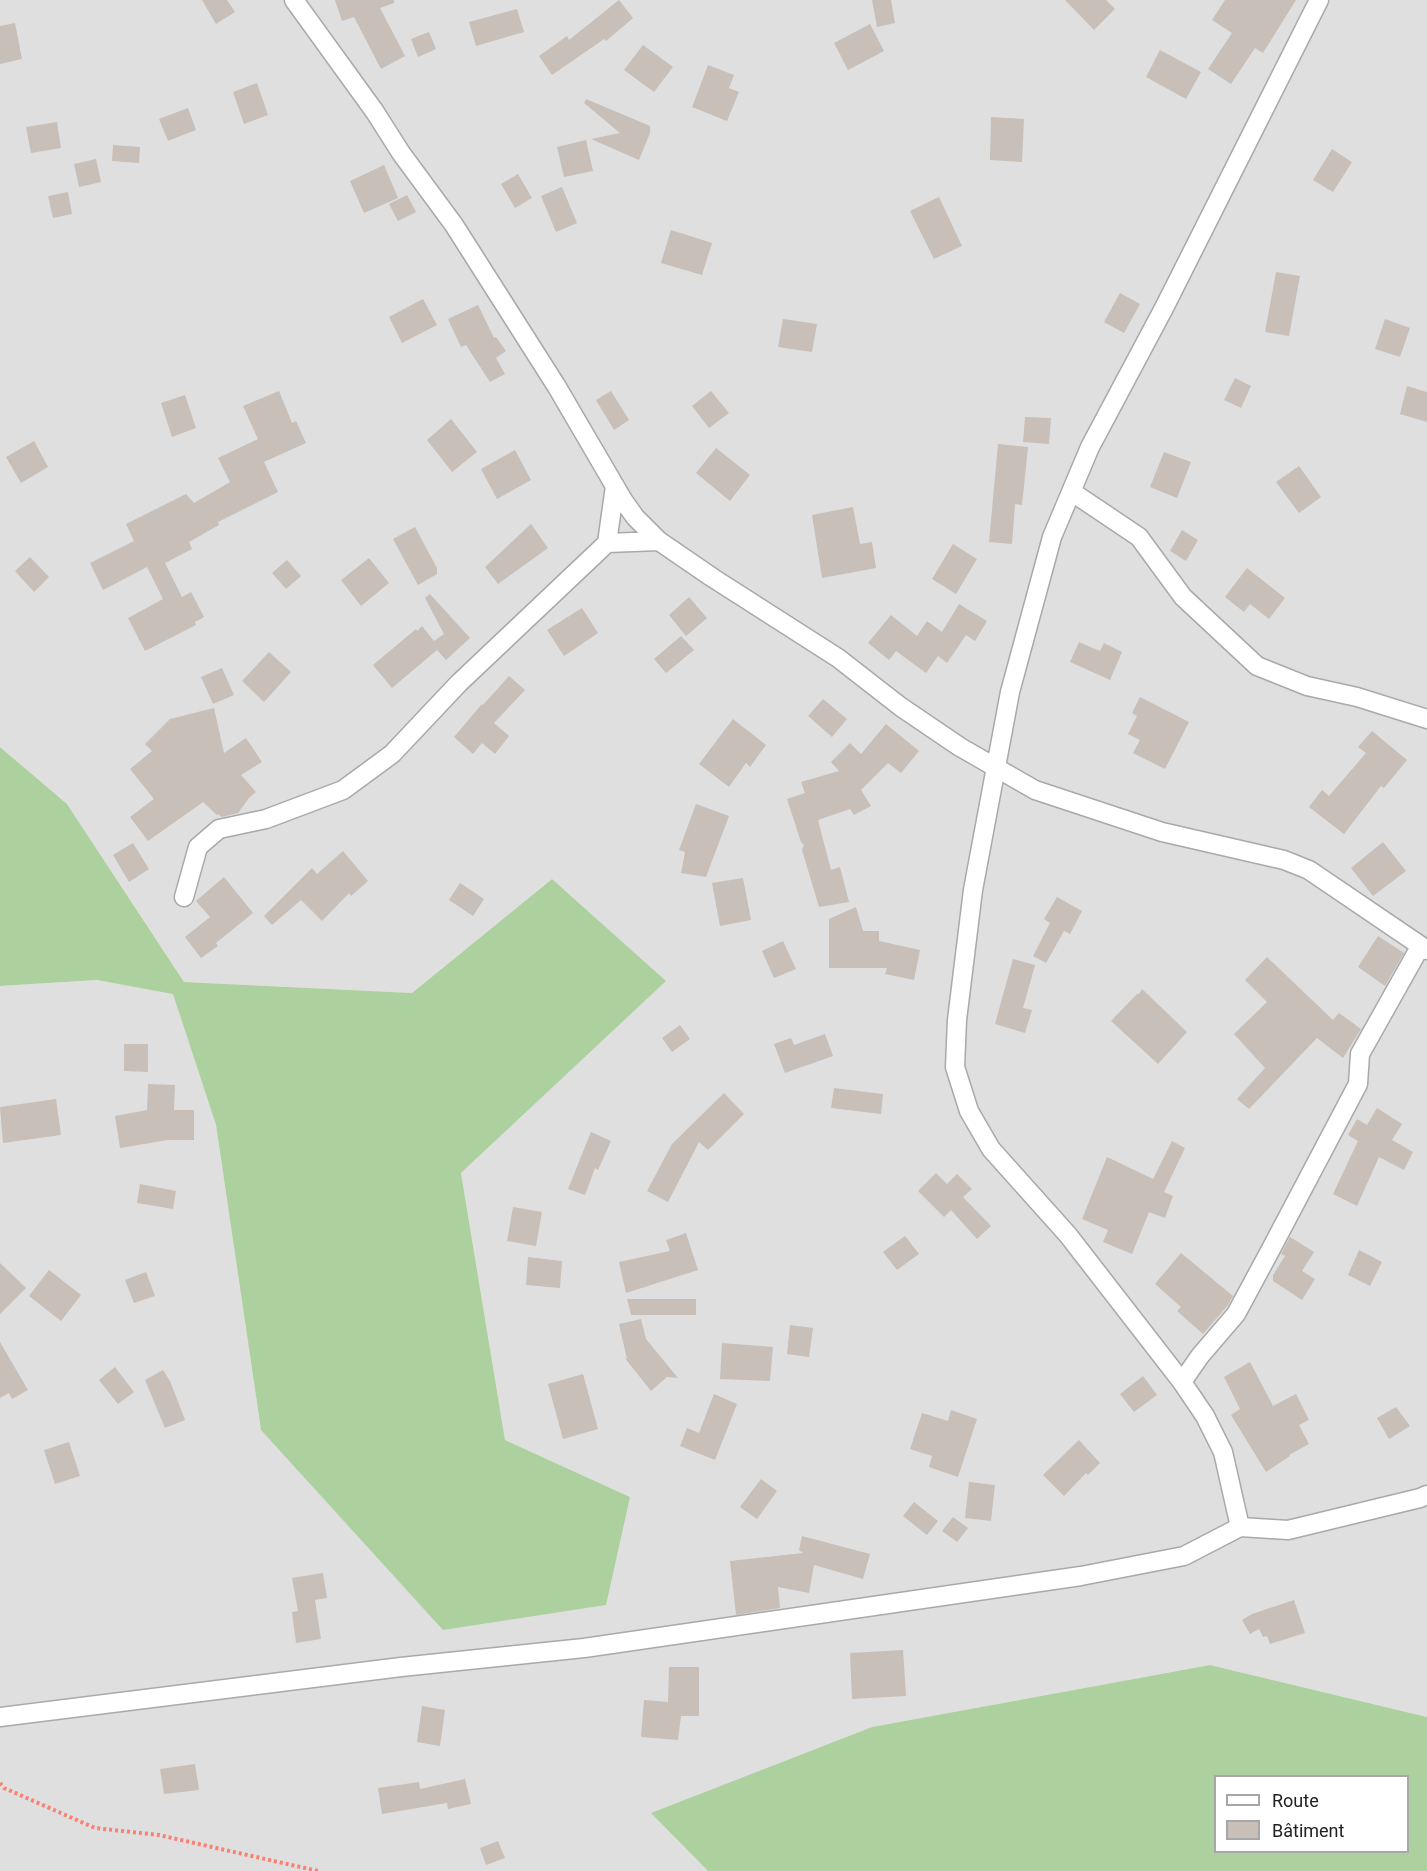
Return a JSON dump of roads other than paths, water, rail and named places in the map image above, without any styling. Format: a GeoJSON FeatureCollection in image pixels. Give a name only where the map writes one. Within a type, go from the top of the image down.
{"type":"FeatureCollection","features":[{"type":"Feature","properties":{"kind":"street"},"geometry":{"type":"LineString","coordinates":[[294,0],[454,225],[557,387],[635,517],[659,541],[712,578],[838,658],[901,707],[995,769],[1035,790],[1077,806],[1162,832],[1284,860],[1308,870],[1424,949],[1360,1054],[1358,1084],[1236,1314],[1200,1356],[1182,1382]]}},
{"type":"Feature","properties":{"kind":"street"},"geometry":{"type":"LineString","coordinates":[[1240,1527],[1223,1452],[1205,1416],[1182,1382],[1068,1235],[992,1149],[969,1111],[955,1067],[957,1020],[973,890],[1010,692],[1049,548],[1090,447],[1164,308],[1319,0]]}},
{"type":"Feature","properties":{"kind":"street"},"geometry":{"type":"LineString","coordinates":[[184,897],[198,848],[219,829],[266,819],[343,790],[392,754],[459,683],[607,543],[615,486]]}},
{"type":"Feature","properties":{"kind":"street"},"geometry":{"type":"LineString","coordinates":[[1072,492],[1139,537],[1183,597],[1257,666],[1307,686],[1358,698],[1427,719]]}},
{"type":"Feature","properties":{"kind":"street"},"geometry":{"type":"LineString","coordinates":[[607,543],[659,541]]}},
{"type":"Feature","properties":{"kind":"street"},"geometry":{"type":"LineString","coordinates":[[0,1717],[401,1667],[584,1648],[1081,1576],[1184,1556],[1240,1527],[1288,1530],[1427,1495]]}}]}
